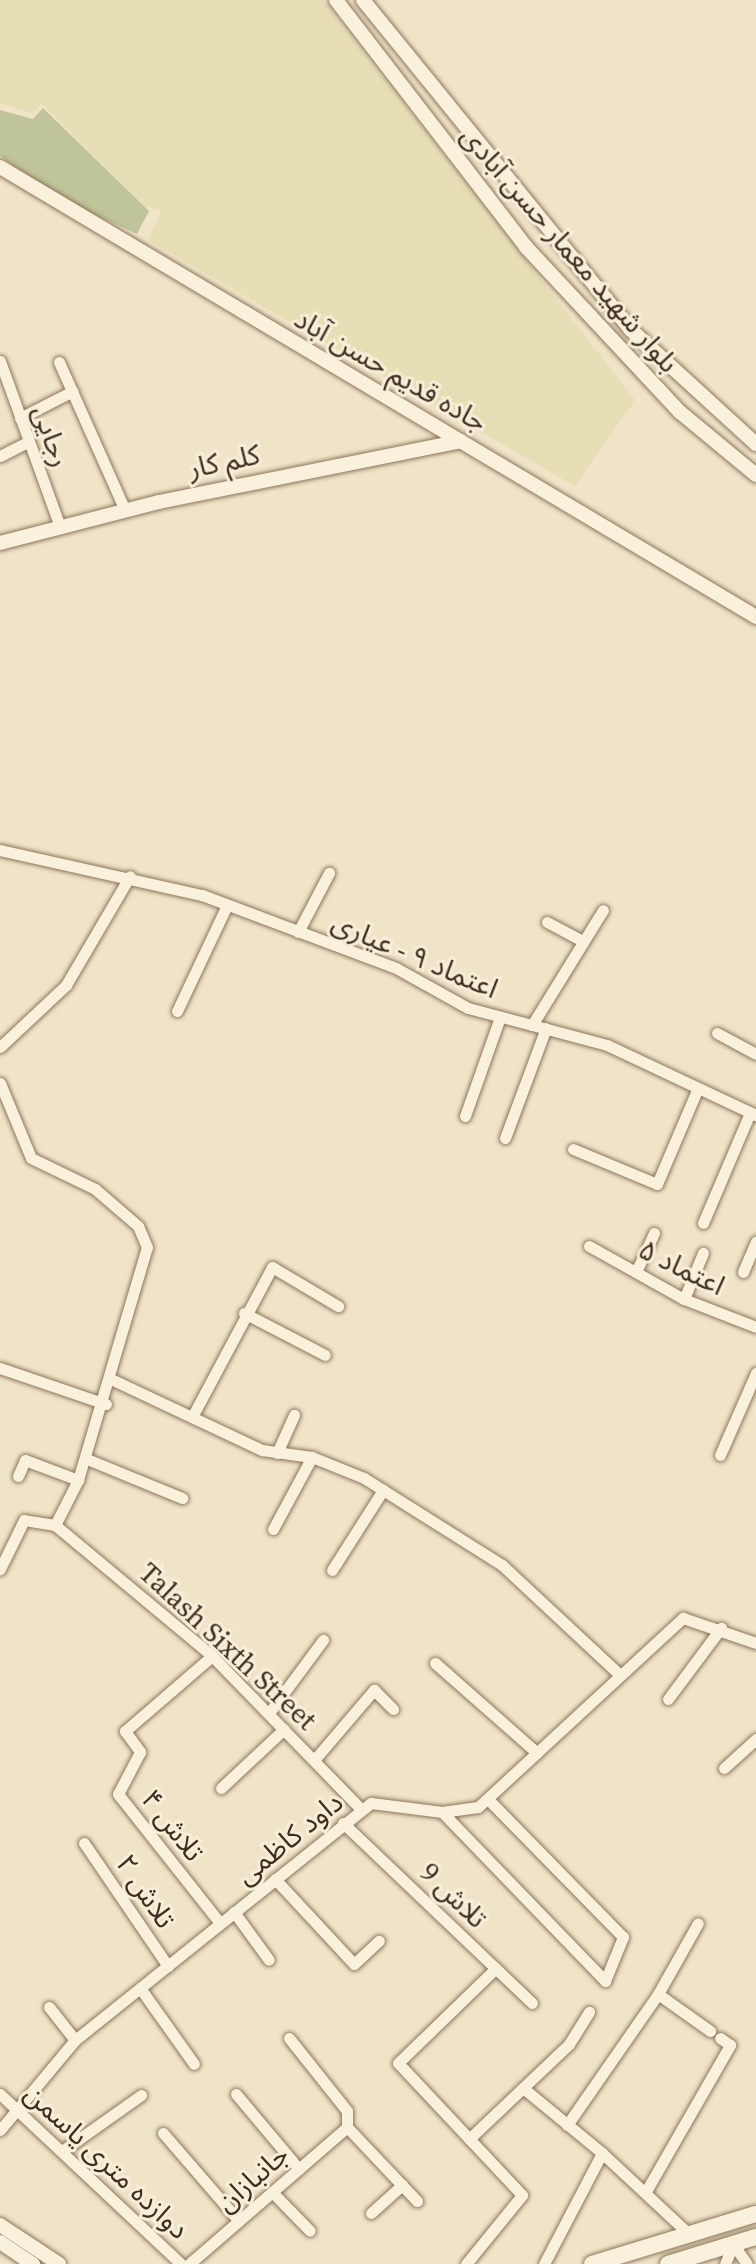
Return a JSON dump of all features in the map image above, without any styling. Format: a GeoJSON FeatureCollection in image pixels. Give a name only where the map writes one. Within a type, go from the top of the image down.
{"type":"FeatureCollection","features":[{"type":"Feature","properties":{"kind":"main road"},"geometry":{"type":"LineString","coordinates":[[592,2264],[756,2214]]}},
{"type":"Feature","properties":{"kind":"main road"},"geometry":{"type":"LineString","coordinates":[[670,2264],[756,2237]]}},
{"type":"Feature","properties":{"kind":"street","name":"بلوار شهید معمار حسن آبادی"},"geometry":{"type":"LineString","coordinates":[[336,0],[526,247],[680,412],[756,475]]}},
{"type":"Feature","properties":{"kind":"street","name":"بلوار شهید معمار حسن آبادی"},"geometry":{"type":"LineString","coordinates":[[363,0],[630,329],[756,444]]}},
{"type":"Feature","properties":{"kind":"street","name":"جاده قدیم حسن آباد"},"geometry":{"type":"LineString","coordinates":[[0,167],[756,617]]}},
{"type":"Feature","properties":{"kind":"street","name":"رجایی"},"geometry":{"type":"LineString","coordinates":[[0,361],[60,527]]}},
{"type":"Feature","properties":{"kind":"street"},"geometry":{"type":"LineString","coordinates":[[59,362],[125,510]]}},
{"type":"Feature","properties":{"kind":"street"},"geometry":{"type":"LineString","coordinates":[[20,418],[73,391]]}},
{"type":"Feature","properties":{"kind":"street","name":"کلم کار"},"geometry":{"type":"LineString","coordinates":[[0,543],[125,510],[461,441]]}},
{"type":"Feature","properties":{"kind":"street"},"geometry":{"type":"LineString","coordinates":[[0,456],[27,442]]}},
{"type":"Feature","properties":{"kind":"street","name":"اعتماد ۹ - عیاری"},"geometry":{"type":"LineString","coordinates":[[0,850],[130,876],[227,905],[500,1017],[618,1049],[697,1090],[753,1114]]}},
{"type":"Feature","properties":{"kind":"street"},"geometry":{"type":"LineString","coordinates":[[298,932],[329,873]]}},
{"type":"Feature","properties":{"kind":"street"},"geometry":{"type":"LineString","coordinates":[[0,1047],[66,985],[130,876]]}},
{"type":"Feature","properties":{"kind":"street"},"geometry":{"type":"LineString","coordinates":[[177,1011],[227,905]]}},
{"type":"Feature","properties":{"kind":"street"},"geometry":{"type":"LineString","coordinates":[[532,1025],[603,910]]}},
{"type":"Feature","properties":{"kind":"street"},"geometry":{"type":"LineString","coordinates":[[547,922],[582,941]]}},
{"type":"Feature","properties":{"kind":"street"},"geometry":{"type":"LineString","coordinates":[[465,1116],[500,1017]]}},
{"type":"Feature","properties":{"kind":"street"},"geometry":{"type":"LineString","coordinates":[[505,1138],[546,1028]]}},
{"type":"Feature","properties":{"kind":"street"},"geometry":{"type":"LineString","coordinates":[[717,1033],[756,1054]]}},
{"type":"Feature","properties":{"kind":"street"},"geometry":{"type":"LineString","coordinates":[[0,1083],[31,1158],[95,1189],[144,1234],[147,1247],[112,1356],[113,1380],[106,1404],[78,1480],[55,1525],[24,1520],[0,1569]]}},
{"type":"Feature","properties":{"kind":"street"},"geometry":{"type":"LineString","coordinates":[[573,1149],[657,1184],[697,1090]]}},
{"type":"Feature","properties":{"kind":"street"},"geometry":{"type":"LineString","coordinates":[[703,1223],[753,1114]]}},
{"type":"Feature","properties":{"kind":"street"},"geometry":{"type":"LineString","coordinates":[[636,1272],[654,1233]]}},
{"type":"Feature","properties":{"kind":"street"},"geometry":{"type":"LineString","coordinates":[[743,1272],[756,1242]]}},
{"type":"Feature","properties":{"kind":"street","name":"اعتماد ۵"},"geometry":{"type":"LineString","coordinates":[[589,1246],[684,1299],[756,1327]]}},
{"type":"Feature","properties":{"kind":"street"},"geometry":{"type":"LineString","coordinates":[[684,1299],[703,1253]]}},
{"type":"Feature","properties":{"kind":"street"},"geometry":{"type":"LineString","coordinates":[[192,1417],[244,1313],[274,1266],[338,1306]]}},
{"type":"Feature","properties":{"kind":"street"},"geometry":{"type":"LineString","coordinates":[[244,1313],[325,1355]]}},
{"type":"Feature","properties":{"kind":"street"},"geometry":{"type":"LineString","coordinates":[[0,1368],[106,1404]]}},
{"type":"Feature","properties":{"kind":"street"},"geometry":{"type":"LineString","coordinates":[[720,1455],[756,1373]]}},
{"type":"Feature","properties":{"kind":"street"},"geometry":{"type":"LineString","coordinates":[[113,1380],[277,1453],[312,1457],[383,1490],[502,1565],[619,1674]]}},
{"type":"Feature","properties":{"kind":"street"},"geometry":{"type":"LineString","coordinates":[[277,1453],[294,1415]]}},
{"type":"Feature","properties":{"kind":"street"},"geometry":{"type":"LineString","coordinates":[[273,1529],[312,1457]]}},
{"type":"Feature","properties":{"kind":"street"},"geometry":{"type":"LineString","coordinates":[[87,1459],[182,1498]]}},
{"type":"Feature","properties":{"kind":"street"},"geometry":{"type":"LineString","coordinates":[[18,1476],[25,1460],[78,1480]]}},
{"type":"Feature","properties":{"kind":"street"},"geometry":{"type":"LineString","coordinates":[[332,1570],[383,1490]]}},
{"type":"Feature","properties":{"kind":"street","name":"Talash Sixth Street"},"geometry":{"type":"LineString","coordinates":[[55,1525],[212,1656],[361,1809]]}},
{"type":"Feature","properties":{"kind":"street","name":"داود کاظمی"},"geometry":{"type":"LineString","coordinates":[[0,2130],[75,2040],[361,1809],[384,1800],[442,1812],[469,1812],[489,1800],[668,1624],[696,1617],[756,1643]]}},
{"type":"Feature","properties":{"kind":"street"},"geometry":{"type":"LineString","coordinates":[[668,1699],[721,1628]]}},
{"type":"Feature","properties":{"kind":"street"},"geometry":{"type":"LineString","coordinates":[[269,1713],[323,1640]]}},
{"type":"Feature","properties":{"kind":"street","name":"تلاش ۴"},"geometry":{"type":"LineString","coordinates":[[212,1656],[125,1731],[140,1752],[118,1794],[220,1923]]}},
{"type":"Feature","properties":{"kind":"street"},"geometry":{"type":"LineString","coordinates":[[435,1663],[537,1753]]}},
{"type":"Feature","properties":{"kind":"street"},"geometry":{"type":"LineString","coordinates":[[315,1759],[374,1690],[393,1709]]}},
{"type":"Feature","properties":{"kind":"street"},"geometry":{"type":"LineString","coordinates":[[221,1788],[284,1729]]}},
{"type":"Feature","properties":{"kind":"street"},"geometry":{"type":"LineString","coordinates":[[724,1768],[756,1739]]}},
{"type":"Feature","properties":{"kind":"street"},"geometry":{"type":"LineString","coordinates":[[442,1812],[605,1981],[623,1937],[489,1800]]}},
{"type":"Feature","properties":{"kind":"street","name":"تلاش 9"},"geometry":{"type":"LineString","coordinates":[[343,1823],[532,2003]]}},
{"type":"Feature","properties":{"kind":"street","name":"تلاش ۲"},"geometry":{"type":"LineString","coordinates":[[84,1843],[168,1966]]}},
{"type":"Feature","properties":{"kind":"street"},"geometry":{"type":"LineString","coordinates":[[275,1879],[354,1964],[379,1941]]}},
{"type":"Feature","properties":{"kind":"street"},"geometry":{"type":"LineString","coordinates":[[234,1912],[269,1960]]}},
{"type":"Feature","properties":{"kind":"street"},"geometry":{"type":"LineString","coordinates":[[567,2125],[658,1994],[698,1923]]}},
{"type":"Feature","properties":{"kind":"street"},"geometry":{"type":"LineString","coordinates":[[466,2264],[522,2195],[398,2063],[496,1968]]}},
{"type":"Feature","properties":{"kind":"street"},"geometry":{"type":"LineString","coordinates":[[140,1988],[194,2064]]}},
{"type":"Feature","properties":{"kind":"street"},"geometry":{"type":"LineString","coordinates":[[658,1994],[710,2031]]}},
{"type":"Feature","properties":{"kind":"street"},"geometry":{"type":"LineString","coordinates":[[49,2007],[75,2040]]}},
{"type":"Feature","properties":{"kind":"street"},"geometry":{"type":"LineString","coordinates":[[469,2139],[569,2044],[589,2012]]}},
{"type":"Feature","properties":{"kind":"street"},"geometry":{"type":"LineString","coordinates":[[289,2038],[347,2111],[347,2127],[417,2201]]}},
{"type":"Feature","properties":{"kind":"street"},"geometry":{"type":"LineString","coordinates":[[645,2193],[730,2045],[720,2038]]}},
{"type":"Feature","properties":{"kind":"street"},"geometry":{"type":"LineString","coordinates":[[523,2088],[602,2153],[690,2235]]}},
{"type":"Feature","properties":{"kind":"street","name":"دوازده متری یاسمن"},"geometry":{"type":"LineString","coordinates":[[0,2094],[181,2264]]}},
{"type":"Feature","properties":{"kind":"street"},"geometry":{"type":"LineString","coordinates":[[236,2094],[299,2169]]}},
{"type":"Feature","properties":{"kind":"street"},"geometry":{"type":"LineString","coordinates":[[62,2151],[141,2095]]}},
{"type":"Feature","properties":{"kind":"street","name":"جانبازان"},"geometry":{"type":"LineString","coordinates":[[189,2264],[347,2127]]}},
{"type":"Feature","properties":{"kind":"street"},"geometry":{"type":"LineString","coordinates":[[163,2133],[239,2221]]}},
{"type":"Feature","properties":{"kind":"street"},"geometry":{"type":"LineString","coordinates":[[544,2264],[602,2153]]}},
{"type":"Feature","properties":{"kind":"street"},"geometry":{"type":"LineString","coordinates":[[371,2213],[402,2185]]}},
{"type":"Feature","properties":{"kind":"street"},"geometry":{"type":"LineString","coordinates":[[272,2192],[310,2231]]}},
{"type":"Feature","properties":{"kind":"street"},"geometry":{"type":"LineString","coordinates":[[0,2225],[59,2264]]}},
{"type":"Feature","properties":{"kind":"street"},"geometry":{"type":"LineString","coordinates":[[0,2242],[33,2264]]}},
{"type":"Feature","properties":{"kind":"street"},"geometry":{"type":"LineString","coordinates":[[725,2264],[733,2244]]}},
{"type":"Feature","properties":{"kind":"street"},"geometry":{"type":"LineString","coordinates":[[733,2244],[747,2264]]}},
{"type":"Feature","properties":{"kind":"shaded area"},"geometry":{"type":"Polygon","coordinates":[[[0,0],[323,0],[635,400],[575,486],[148,240],[162,211],[144,206],[42,104],[32,113],[0,103],[0,0]]]}},
{"type":"Feature","properties":{"kind":"green space"},"geometry":{"type":"Polygon","coordinates":[[[43,108],[149,211],[137,234],[61,199],[0,156],[0,110],[33,119],[43,108]]]}}]}
